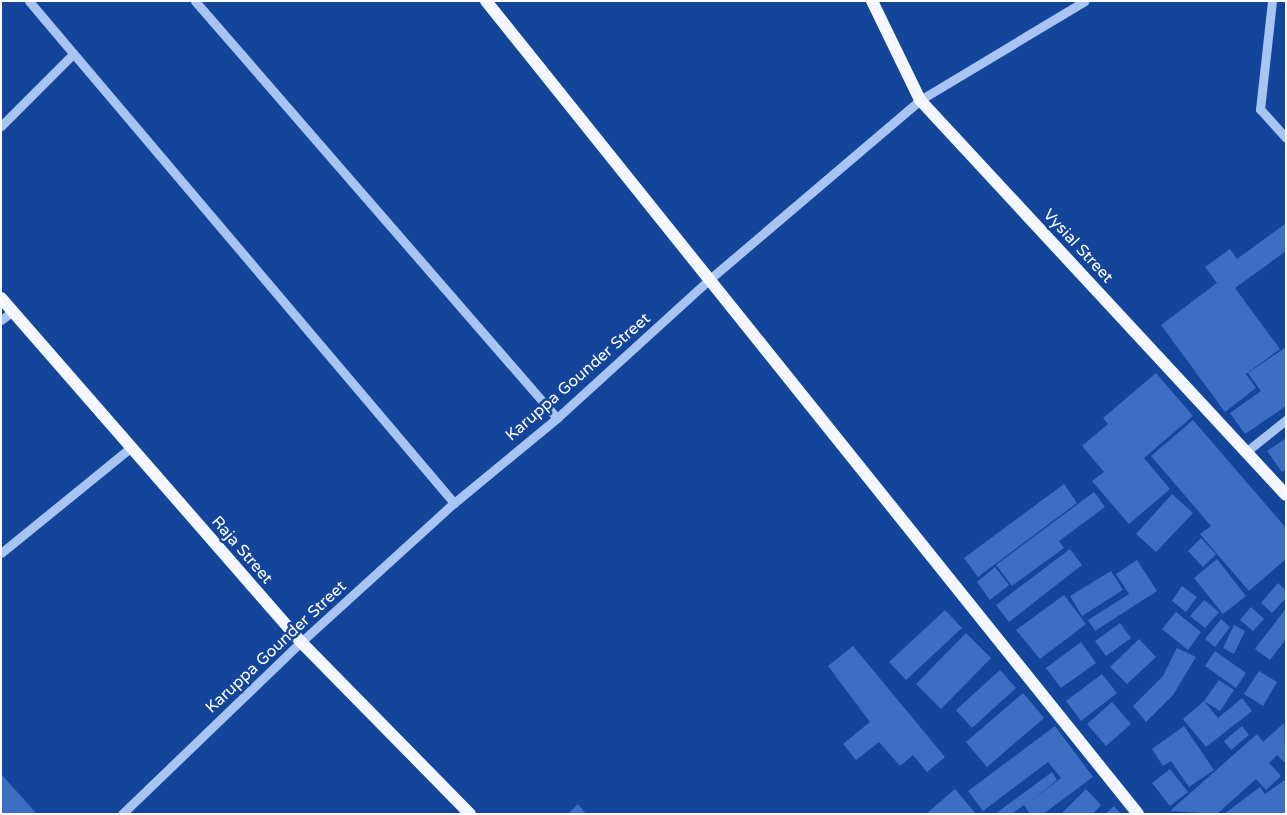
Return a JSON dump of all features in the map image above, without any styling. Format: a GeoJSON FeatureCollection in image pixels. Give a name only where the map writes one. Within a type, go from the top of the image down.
{"type":"FeatureCollection","features":[{"type":"Feature","properties":{"kind":"main road"},"geometry":{"type":"LineString","coordinates":[[486,1],[711,278],[1138,814]]}},
{"type":"Feature","properties":{"kind":"main road","name":"Vysial Street"},"geometry":{"type":"LineString","coordinates":[[872,1],[920,100],[1286,494]]}},
{"type":"Feature","properties":{"kind":"main road","name":"Raja Street"},"geometry":{"type":"LineString","coordinates":[[1,298],[301,642],[470,814]]}},
{"type":"Feature","properties":{"kind":"street"},"geometry":{"type":"LineString","coordinates":[[28,1],[454,503]]}},
{"type":"Feature","properties":{"kind":"street"},"geometry":{"type":"LineString","coordinates":[[196,1],[557,418]]}},
{"type":"Feature","properties":{"kind":"street","name":"Karuppa Gounder Street"},"geometry":{"type":"LineString","coordinates":[[122,814],[301,642],[454,503],[557,418],[711,278],[920,100],[1085,1]]}},
{"type":"Feature","properties":{"kind":"street"},"geometry":{"type":"LineString","coordinates":[[1272,1],[1260,109],[1286,138]]}},
{"type":"Feature","properties":{"kind":"street"},"geometry":{"type":"LineString","coordinates":[[1,126],[73,54]]}},
{"type":"Feature","properties":{"kind":"street"},"geometry":{"type":"LineString","coordinates":[[1,320],[12,311]]}},
{"type":"Feature","properties":{"kind":"street"},"geometry":{"type":"LineString","coordinates":[[1247,451],[1286,420]]}},
{"type":"Feature","properties":{"kind":"street"},"geometry":{"type":"LineString","coordinates":[[1,553],[130,448]]}},
{"type":"Feature","properties":{"kind":"building"},"geometry":{"type":"Polygon","coordinates":[[[1285,224],[1286,251],[1235,288],[1280,349],[1246,374],[1256,388],[1225,412],[1161,325],[1217,283],[1205,267],[1230,249],[1237,259],[1285,224]]]}},
{"type":"Feature","properties":{"kind":"building"},"geometry":{"type":"Polygon","coordinates":[[[1286,347],[1286,406],[1245,434],[1230,413],[1261,391],[1248,373],[1286,347]]]}},
{"type":"Feature","properties":{"kind":"building"},"geometry":{"type":"Polygon","coordinates":[[[1156,373],[1193,416],[1144,458],[1170,489],[1129,524],[1092,481],[1104,472],[1082,446],[1108,424],[1103,418],[1156,373]]]}},
{"type":"Feature","properties":{"kind":"building"},"geometry":{"type":"Polygon","coordinates":[[[1193,420],[1286,528],[1286,559],[1249,591],[1200,534],[1211,526],[1151,456],[1193,420]]]}},
{"type":"Feature","properties":{"kind":"building"},"geometry":{"type":"Polygon","coordinates":[[[1286,438],[1286,469],[1282,472],[1267,451],[1286,438]]]}},
{"type":"Feature","properties":{"kind":"building"},"geometry":{"type":"Polygon","coordinates":[[[1064,484],[1077,503],[978,577],[964,558],[1064,484]]]}},
{"type":"Feature","properties":{"kind":"building"},"geometry":{"type":"Polygon","coordinates":[[[1094,492],[1105,507],[1059,541],[1064,548],[1012,586],[996,565],[1094,492]]]}},
{"type":"Feature","properties":{"kind":"building"},"geometry":{"type":"Polygon","coordinates":[[[1172,494],[1193,513],[1156,552],[1136,534],[1172,494]]]}},
{"type":"Feature","properties":{"kind":"building"},"geometry":{"type":"Polygon","coordinates":[[[1201,538],[1216,554],[1203,567],[1188,551],[1201,538]]]}},
{"type":"Feature","properties":{"kind":"building"},"geometry":{"type":"Polygon","coordinates":[[[1070,549],[1082,565],[1009,622],[996,605],[1070,549]]]}},
{"type":"Feature","properties":{"kind":"building"},"geometry":{"type":"Polygon","coordinates":[[[1217,559],[1246,596],[1223,614],[1194,578],[1217,559]]]}},
{"type":"Feature","properties":{"kind":"building"},"geometry":{"type":"Polygon","coordinates":[[[1137,560],[1157,591],[1095,631],[1088,620],[1129,594],[1116,574],[1137,560]]]}},
{"type":"Feature","properties":{"kind":"building"},"geometry":{"type":"Polygon","coordinates":[[[995,567],[1009,585],[990,600],[977,582],[995,567]]]}},
{"type":"Feature","properties":{"kind":"building"},"geometry":{"type":"Polygon","coordinates":[[[1111,571],[1123,590],[1082,616],[1070,596],[1111,571]]]}},
{"type":"Feature","properties":{"kind":"building"},"geometry":{"type":"Polygon","coordinates":[[[1278,583],[1286,591],[1286,598],[1272,613],[1261,603],[1278,583]]]}},
{"type":"Feature","properties":{"kind":"building"},"geometry":{"type":"Polygon","coordinates":[[[1182,586],[1197,597],[1186,612],[1172,601],[1182,586]]]}},
{"type":"Feature","properties":{"kind":"building"},"geometry":{"type":"Polygon","coordinates":[[[1064,595],[1086,624],[1040,659],[1016,630],[1064,595]]]}},
{"type":"Feature","properties":{"kind":"building"},"geometry":{"type":"Polygon","coordinates":[[[1204,600],[1219,612],[1205,628],[1190,616],[1204,600]]]}},
{"type":"Feature","properties":{"kind":"building"},"geometry":{"type":"Polygon","coordinates":[[[1251,607],[1264,619],[1253,631],[1240,620],[1251,607]]]}},
{"type":"Feature","properties":{"kind":"building"},"geometry":{"type":"Polygon","coordinates":[[[1286,608],[1286,639],[1270,660],[1255,649],[1286,608]]]}},
{"type":"Feature","properties":{"kind":"building"},"geometry":{"type":"Polygon","coordinates":[[[945,610],[962,628],[906,680],[889,662],[945,610]]]}},
{"type":"Feature","properties":{"kind":"building"},"geometry":{"type":"Polygon","coordinates":[[[1176,612],[1201,632],[1188,650],[1162,629],[1176,612]]]}},
{"type":"Feature","properties":{"kind":"building"},"geometry":{"type":"Polygon","coordinates":[[[1221,619],[1230,627],[1215,647],[1205,639],[1221,619]]]}},
{"type":"Feature","properties":{"kind":"building"},"geometry":{"type":"Polygon","coordinates":[[[1120,623],[1131,638],[1106,656],[1095,641],[1120,623]]]}},
{"type":"Feature","properties":{"kind":"building"},"geometry":{"type":"Polygon","coordinates":[[[1234,625],[1245,631],[1234,654],[1223,648],[1234,625]]]}},
{"type":"Feature","properties":{"kind":"building"},"geometry":{"type":"Polygon","coordinates":[[[966,633],[991,658],[941,709],[916,684],[966,633]]]}},
{"type":"Feature","properties":{"kind":"building"},"geometry":{"type":"Polygon","coordinates":[[[1139,639],[1156,657],[1127,684],[1110,667],[1139,639]]]}},
{"type":"Feature","properties":{"kind":"building"},"geometry":{"type":"Polygon","coordinates":[[[1081,642],[1096,663],[1061,688],[1046,668],[1081,642]]]}},
{"type":"Feature","properties":{"kind":"building"},"geometry":{"type":"Polygon","coordinates":[[[853,646],[945,757],[927,772],[913,755],[900,766],[879,742],[856,760],[843,744],[870,722],[828,666],[853,646]]]}},
{"type":"Feature","properties":{"kind":"building"},"geometry":{"type":"Polygon","coordinates":[[[1177,648],[1196,657],[1173,695],[1146,722],[1133,706],[1163,676],[1177,648]]]}},
{"type":"Feature","properties":{"kind":"building"},"geometry":{"type":"Polygon","coordinates":[[[1215,651],[1246,673],[1236,688],[1205,666],[1215,651]]]}},
{"type":"Feature","properties":{"kind":"building"},"geometry":{"type":"Polygon","coordinates":[[[1000,670],[1016,688],[972,728],[956,710],[1000,670]]]}},
{"type":"Feature","properties":{"kind":"building"},"geometry":{"type":"Polygon","coordinates":[[[1259,671],[1277,682],[1263,706],[1244,694],[1259,671]]]}},
{"type":"Feature","properties":{"kind":"building"},"geometry":{"type":"Polygon","coordinates":[[[1102,674],[1117,693],[1081,721],[1066,701],[1102,674]]]}},
{"type":"Feature","properties":{"kind":"building"},"geometry":{"type":"Polygon","coordinates":[[[1219,680],[1234,690],[1220,711],[1204,701],[1219,680]]]}},
{"type":"Feature","properties":{"kind":"building"},"geometry":{"type":"Polygon","coordinates":[[[1023,693],[1044,718],[987,767],[966,742],[1023,693]]]}},
{"type":"Feature","properties":{"kind":"building"},"geometry":{"type":"Polygon","coordinates":[[[1242,698],[1252,711],[1206,747],[1183,719],[1204,701],[1218,718],[1242,698]]]}},
{"type":"Feature","properties":{"kind":"building"},"geometry":{"type":"Polygon","coordinates":[[[1112,702],[1131,724],[1106,746],[1087,724],[1112,702]]]}},
{"type":"Feature","properties":{"kind":"building"},"geometry":{"type":"Polygon","coordinates":[[[1284,723],[1286,764],[1277,755],[1269,763],[1281,776],[1266,790],[1256,779],[1217,814],[1170,811],[1257,734],[1263,742],[1284,723]]]}},
{"type":"Feature","properties":{"kind":"building"},"geometry":{"type":"Polygon","coordinates":[[[1055,726],[1093,777],[1043,814],[1030,814],[1024,805],[1012,814],[995,814],[1052,772],[1057,780],[1031,801],[1061,778],[1048,762],[983,811],[968,791],[1055,726]]]}},
{"type":"Feature","properties":{"kind":"building"},"geometry":{"type":"Polygon","coordinates":[[[1184,726],[1214,770],[1189,787],[1171,761],[1163,766],[1152,749],[1184,726]]]}},
{"type":"Feature","properties":{"kind":"building"},"geometry":{"type":"Polygon","coordinates":[[[1242,726],[1249,735],[1231,750],[1224,741],[1242,726]]]}},
{"type":"Feature","properties":{"kind":"building"},"geometry":{"type":"Polygon","coordinates":[[[1170,769],[1188,792],[1170,806],[1152,783],[1170,769]]]}},
{"type":"Feature","properties":{"kind":"building"},"geometry":{"type":"Polygon","coordinates":[[[1,774],[37,814],[2,814],[1,774]]]}},
{"type":"Feature","properties":{"kind":"building"},"geometry":{"type":"Polygon","coordinates":[[[1286,779],[1286,814],[1224,814],[1260,787],[1265,794],[1286,779]]]}},
{"type":"Feature","properties":{"kind":"building"},"geometry":{"type":"Polygon","coordinates":[[[955,789],[976,814],[926,814],[955,789]]]}},
{"type":"Feature","properties":{"kind":"building"},"geometry":{"type":"Polygon","coordinates":[[[1086,789],[1101,805],[1093,814],[1061,814],[1086,789]]]}},
{"type":"Feature","properties":{"kind":"building"},"geometry":{"type":"Polygon","coordinates":[[[578,804],[586,814],[568,814],[578,804]]]}},
{"type":"Feature","properties":{"kind":"building"},"geometry":{"type":"Polygon","coordinates":[[[1114,806],[1121,814],[1105,814],[1114,806]]]}}]}
